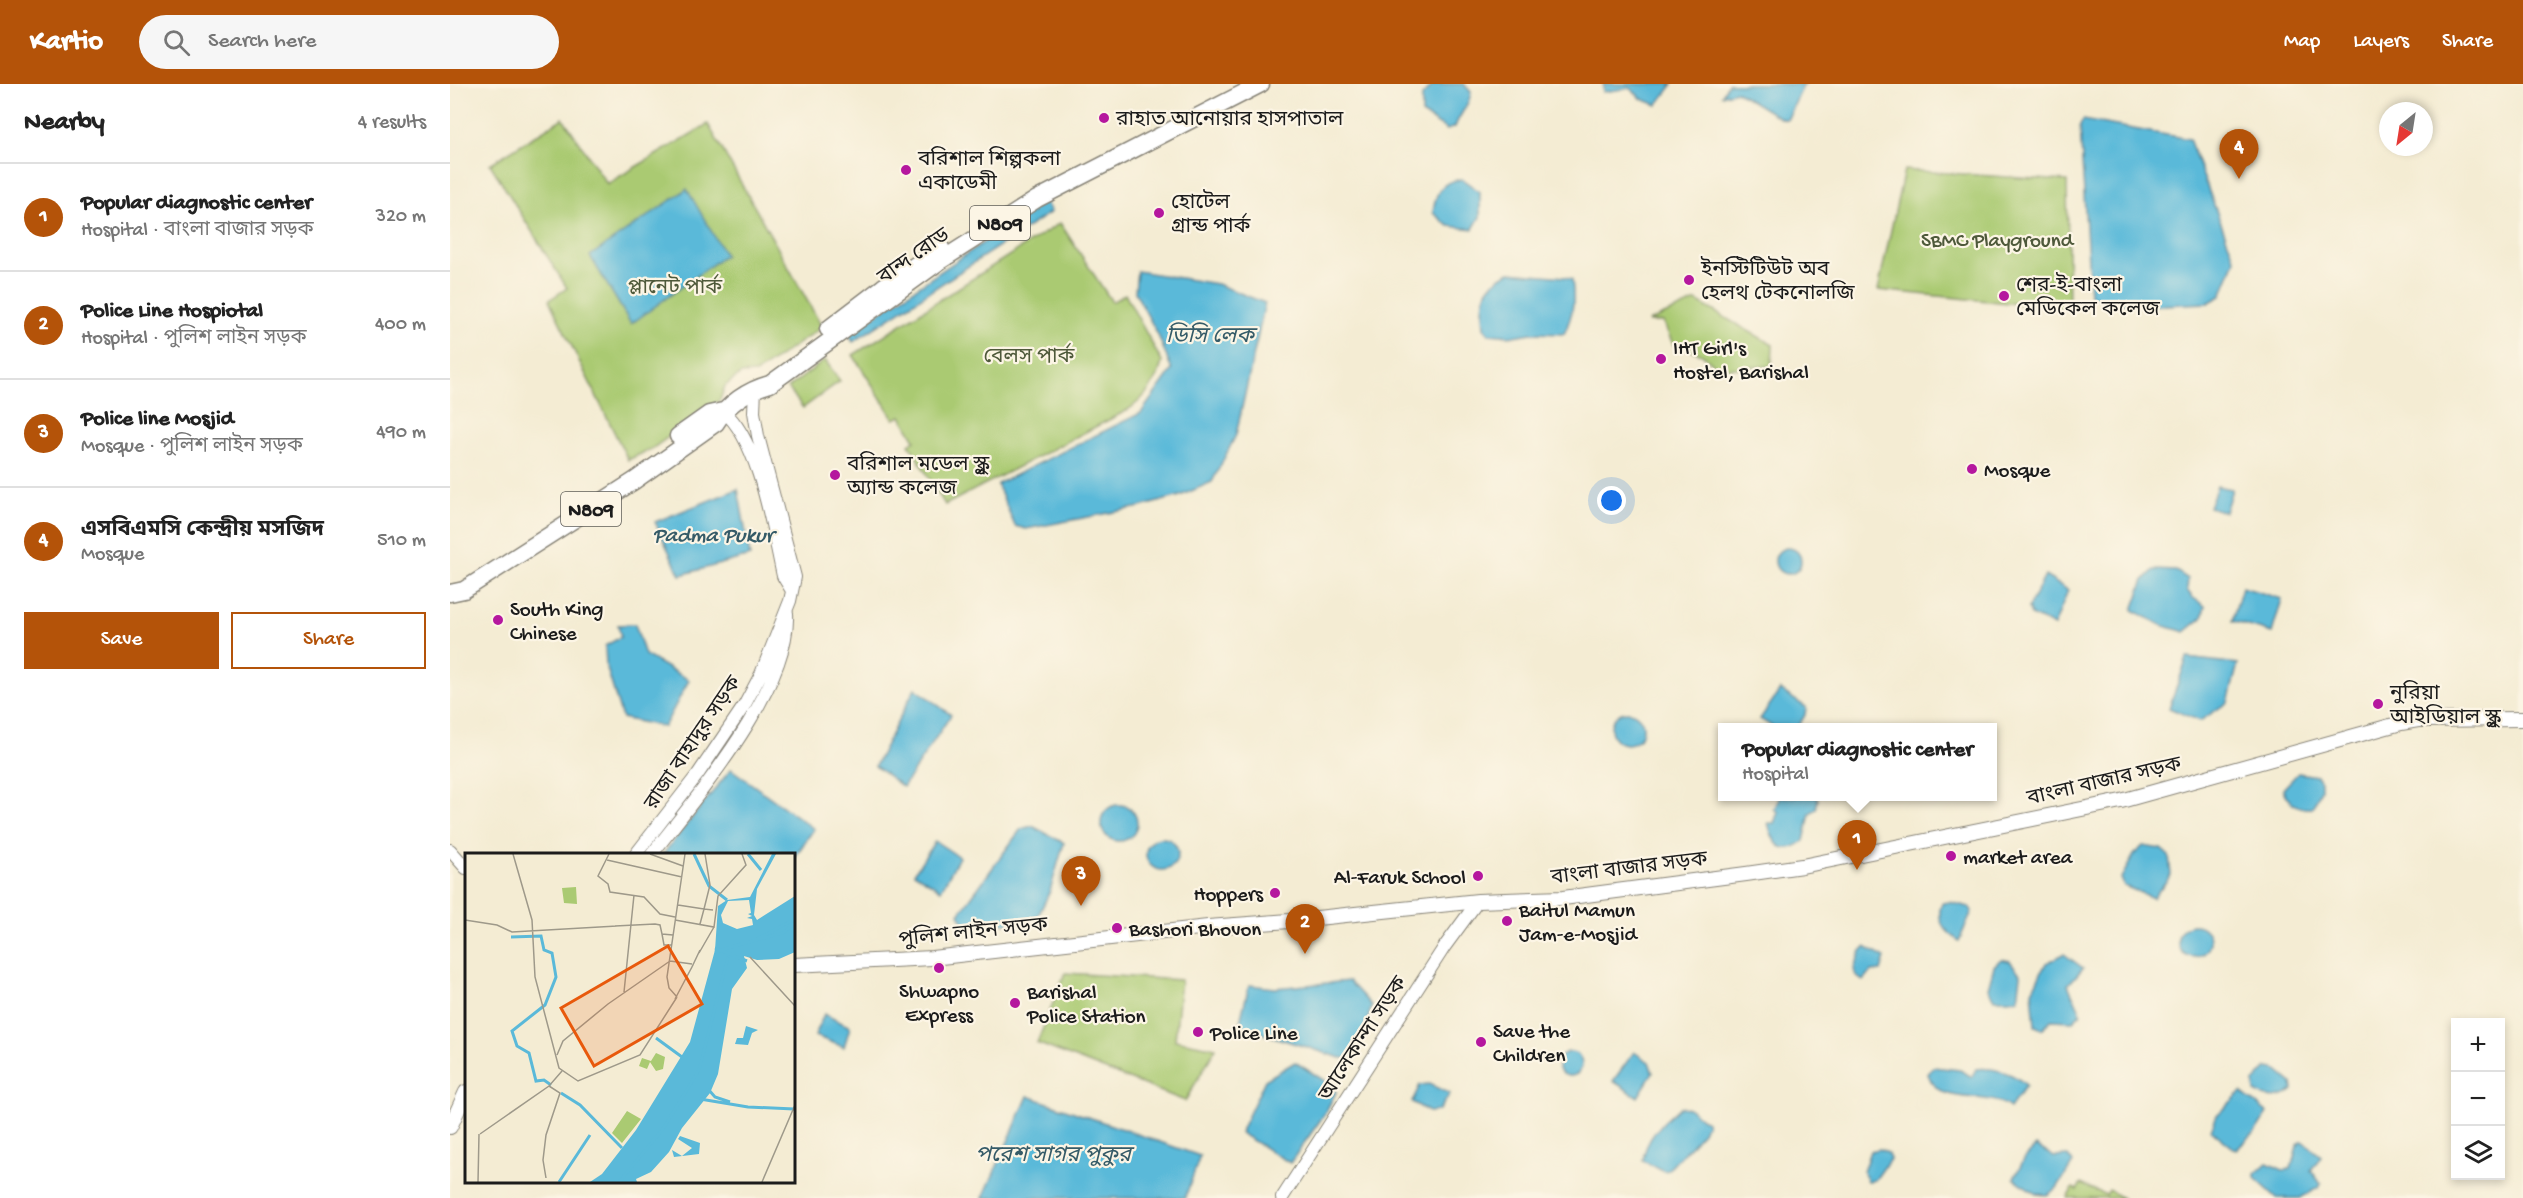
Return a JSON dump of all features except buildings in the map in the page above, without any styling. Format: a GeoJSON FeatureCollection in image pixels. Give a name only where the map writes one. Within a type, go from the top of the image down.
{"type":"FeatureCollection","features":[{"type":"Feature","properties":{"kind":"highway","name":"বান্দ রোড"},"geometry":{"type":"LineString","coordinates":[[450,592],[464,590],[634,481],[716,423],[723,411],[755,388],[763,377],[883,287],[1031,190],[1237,84]]}},
{"type":"Feature","properties":{"kind":"highway","name":"বান্দ রোড"},"geometry":{"type":"LineString","coordinates":[[755,388],[770,384],[940,261],[1037,199],[1261,84]]}},
{"type":"Feature","properties":{"kind":"main road","name":"রাজা বাহাদুর সড়ক"},"geometry":{"type":"LineString","coordinates":[[654,853],[710,780],[750,718],[769,683],[788,629],[787,613],[795,576],[758,436],[754,411],[755,388]]}},
{"type":"Feature","properties":{"kind":"main road"},"geometry":{"type":"LineString","coordinates":[[723,411],[736,421],[756,462],[783,576],[791,590]]}},
{"type":"Feature","properties":{"kind":"main road","name":"রাজা বাহাদুর সড়ক"},"geometry":{"type":"LineString","coordinates":[[638,853],[698,774],[744,706],[761,674],[778,627],[787,613]]}},
{"type":"Feature","properties":{"kind":"main road","name":"বাংলা বাজার সড়ক"},"geometry":{"type":"LineString","coordinates":[[1478,901],[1563,898],[1802,866],[2121,801],[2401,723],[2418,720],[2523,719]]}},
{"type":"Feature","properties":{"kind":"main road"},"geometry":{"type":"LineString","coordinates":[[450,850],[465,867]]}},
{"type":"Feature","properties":{"kind":"main road","name":"পুলিশ লাইন সড়ক"},"geometry":{"type":"LineString","coordinates":[[795,965],[932,958],[1208,927],[1478,901]]}},
{"type":"Feature","properties":{"kind":"main road","name":"আলেকান্দা সড়ক"},"geometry":{"type":"LineString","coordinates":[[1281,1198],[1445,946],[1478,901]]}},
{"type":"Feature","properties":{"kind":"main road"},"geometry":{"type":"LineString","coordinates":[[450,1127],[465,1094]]}},
{"type":"Feature","properties":{"kind":"green space","name":"প্লানেট পার্ক"},"geometry":{"type":"Polygon","coordinates":[[[563,118],[607,184],[708,124],[822,327],[756,373],[741,374],[725,386],[720,400],[653,448],[628,460],[549,300],[567,288],[490,164],[563,118]]]}},
{"type":"Feature","properties":{"kind":"green space","name":"SBMC Playground"},"geometry":{"type":"Polygon","coordinates":[[[1904,170],[2067,181],[2069,309],[1878,290],[1904,170]]]}},
{"type":"Feature","properties":{"kind":"green space","name":"বেলস পার্ক"},"geometry":{"type":"Polygon","coordinates":[[[1060,223],[1112,302],[1125,294],[1162,362],[1160,369],[1149,390],[1126,411],[945,505],[909,444],[915,440],[901,416],[894,419],[853,355],[1060,223]]]}},
{"type":"Feature","properties":{"kind":"green space"},"geometry":{"type":"Polygon","coordinates":[[[1696,301],[1773,345],[1772,366],[1719,369],[1702,354],[1673,344],[1663,322],[1648,322],[1696,301]]]}},
{"type":"Feature","properties":{"kind":"green space"},"geometry":{"type":"Polygon","coordinates":[[[825,360],[840,381],[803,408],[788,388],[825,360]]]}},
{"type":"Feature","properties":{"kind":"green space"},"geometry":{"type":"Polygon","coordinates":[[[1065,973],[1181,980],[1175,1040],[1216,1048],[1185,1101],[1037,1043],[1065,973]]]}},
{"type":"Feature","properties":{"kind":"green space"},"geometry":{"type":"Polygon","coordinates":[[[2081,1184],[2106,1195],[2109,1190],[2122,1198],[2067,1198],[2073,1188],[2077,1190],[2081,1184]]]}},
{"type":"Feature","properties":{"kind":"water"},"geometry":{"type":"Polygon","coordinates":[[[1434,84],[1464,84],[1471,92],[1469,101],[1455,127],[1447,130],[1422,114],[1422,96],[1434,84]]]}},
{"type":"Feature","properties":{"kind":"water"},"geometry":{"type":"Polygon","coordinates":[[[1603,84],[1673,84],[1657,105],[1642,99],[1630,88],[1603,92],[1603,84]]]}},
{"type":"Feature","properties":{"kind":"water"},"geometry":{"type":"Polygon","coordinates":[[[1728,84],[1804,84],[1787,120],[1736,91],[1722,95],[1728,84]]]}},
{"type":"Feature","properties":{"kind":"water"},"geometry":{"type":"Polygon","coordinates":[[[2083,120],[2189,139],[2235,260],[2221,296],[2208,303],[2138,306],[2090,296],[2080,126],[2083,120]]]}},
{"type":"Feature","properties":{"kind":"water"},"geometry":{"type":"Polygon","coordinates":[[[1462,179],[1480,192],[1480,217],[1473,229],[1449,226],[1433,213],[1440,189],[1449,182],[1462,179]]]}},
{"type":"Feature","properties":{"kind":"water"},"geometry":{"type":"Polygon","coordinates":[[[687,189],[725,255],[631,324],[590,256],[687,189]]]}},
{"type":"Feature","properties":{"kind":"water"},"geometry":{"type":"Polygon","coordinates":[[[1045,201],[1051,212],[853,342],[848,334],[1045,201]]]}},
{"type":"Feature","properties":{"kind":"water","name":"ডিসি লেক"},"geometry":{"type":"Polygon","coordinates":[[[1137,271],[1217,284],[1265,303],[1236,435],[1212,482],[1180,496],[1140,507],[1026,529],[1015,526],[997,484],[1141,413],[1172,370],[1158,335],[1135,292],[1137,271]]]}},
{"type":"Feature","properties":{"kind":"water"},"geometry":{"type":"Polygon","coordinates":[[[1510,272],[1565,277],[1572,280],[1572,308],[1564,334],[1532,333],[1513,336],[1489,334],[1484,328],[1483,318],[1486,294],[1494,282],[1510,272]]]}},
{"type":"Feature","properties":{"kind":"water"},"geometry":{"type":"Polygon","coordinates":[[[2217,486],[2232,489],[2225,512],[2209,507],[2217,486]]]}},
{"type":"Feature","properties":{"kind":"water","name":"Padma Pukur"},"geometry":{"type":"Polygon","coordinates":[[[738,489],[750,556],[680,575],[655,522],[738,489]]]}},
{"type":"Feature","properties":{"kind":"water"},"geometry":{"type":"Polygon","coordinates":[[[1788,548],[1797,552],[1801,561],[1797,570],[1788,574],[1779,570],[1775,561],[1779,552],[1788,548]]]}},
{"type":"Feature","properties":{"kind":"water"},"geometry":{"type":"Polygon","coordinates":[[[2154,570],[2176,571],[2188,579],[2187,590],[2192,597],[2205,606],[2202,618],[2185,632],[2161,625],[2133,610],[2144,580],[2154,570]]]}},
{"type":"Feature","properties":{"kind":"water"},"geometry":{"type":"Polygon","coordinates":[[[2045,576],[2068,590],[2054,626],[2031,615],[2028,608],[2045,576]]]}},
{"type":"Feature","properties":{"kind":"water"},"geometry":{"type":"Polygon","coordinates":[[[2242,587],[2282,599],[2272,633],[2232,621],[2242,587]]]}},
{"type":"Feature","properties":{"kind":"water"},"geometry":{"type":"Polygon","coordinates":[[[635,624],[645,655],[689,680],[664,727],[622,718],[606,665],[605,646],[621,637],[618,625],[635,624]]]}},
{"type":"Feature","properties":{"kind":"water"},"geometry":{"type":"Polygon","coordinates":[[[2187,658],[2238,664],[2228,702],[2200,721],[2169,708],[2187,658]]]}},
{"type":"Feature","properties":{"kind":"water"},"geometry":{"type":"Polygon","coordinates":[[[915,688],[951,715],[903,787],[875,766],[915,688]]]}},
{"type":"Feature","properties":{"kind":"water"},"geometry":{"type":"Polygon","coordinates":[[[1780,690],[1806,707],[1800,723],[1766,723],[1760,719],[1780,690]]]}},
{"type":"Feature","properties":{"kind":"water"},"geometry":{"type":"Polygon","coordinates":[[[1627,712],[1639,716],[1643,728],[1639,740],[1627,744],[1615,740],[1611,728],[1615,716],[1627,712]]]}},
{"type":"Feature","properties":{"kind":"water"},"geometry":{"type":"Polygon","coordinates":[[[731,769],[814,829],[795,857],[795,853],[664,853],[731,769]]]}},
{"type":"Feature","properties":{"kind":"water"},"geometry":{"type":"Polygon","coordinates":[[[2298,773],[2317,776],[2321,782],[2321,790],[2312,808],[2298,806],[2290,801],[2283,789],[2298,773]]]}},
{"type":"Feature","properties":{"kind":"water"},"geometry":{"type":"Polygon","coordinates":[[[1778,801],[1818,801],[1816,809],[1810,813],[1804,841],[1789,848],[1779,846],[1772,837],[1768,823],[1774,823],[1778,812],[1774,809],[1778,801]]]}},
{"type":"Feature","properties":{"kind":"water"},"geometry":{"type":"Polygon","coordinates":[[[1119,805],[1131,811],[1137,823],[1131,835],[1119,841],[1107,835],[1101,823],[1107,811],[1119,805]]]}},
{"type":"Feature","properties":{"kind":"water"},"geometry":{"type":"Polygon","coordinates":[[[1032,826],[1064,843],[1050,891],[1038,916],[1002,924],[964,923],[959,914],[1021,829],[1032,826]]]}},
{"type":"Feature","properties":{"kind":"water"},"geometry":{"type":"Polygon","coordinates":[[[1162,838],[1173,843],[1178,854],[1173,865],[1162,870],[1151,865],[1146,854],[1151,843],[1162,838]]]}},
{"type":"Feature","properties":{"kind":"water"},"geometry":{"type":"Polygon","coordinates":[[[935,841],[959,857],[941,890],[914,873],[935,841]]]}},
{"type":"Feature","properties":{"kind":"water"},"geometry":{"type":"Polygon","coordinates":[[[2143,846],[2161,849],[2169,856],[2171,875],[2153,898],[2124,886],[2121,878],[2134,855],[2143,846]]]}},
{"type":"Feature","properties":{"kind":"water"},"geometry":{"type":"Polygon","coordinates":[[[1950,902],[1969,907],[1972,911],[1959,941],[1949,933],[1941,920],[1942,903],[1950,902]]]}},
{"type":"Feature","properties":{"kind":"water"},"geometry":{"type":"Polygon","coordinates":[[[2194,925],[2205,930],[2210,941],[2205,952],[2194,957],[2183,952],[2178,941],[2183,930],[2194,925]]]}},
{"type":"Feature","properties":{"kind":"water"},"geometry":{"type":"Polygon","coordinates":[[[1865,947],[1885,958],[1881,971],[1871,972],[1863,981],[1856,976],[1854,969],[1865,947]]]}},
{"type":"Feature","properties":{"kind":"water"},"geometry":{"type":"Polygon","coordinates":[[[2064,954],[2083,968],[2068,985],[2081,1013],[2073,1021],[2051,1020],[2042,1029],[2035,1026],[2032,991],[2046,963],[2064,954]]]}},
{"type":"Feature","properties":{"kind":"water"},"geometry":{"type":"Polygon","coordinates":[[[2001,959],[2010,961],[2021,975],[2018,999],[1994,999],[1988,988],[1994,966],[2001,959]]]}},
{"type":"Feature","properties":{"kind":"water"},"geometry":{"type":"Polygon","coordinates":[[[1349,981],[1372,1006],[1355,1058],[1341,1058],[1239,1026],[1249,985],[1275,988],[1349,981]]]}},
{"type":"Feature","properties":{"kind":"water"},"geometry":{"type":"Polygon","coordinates":[[[824,1014],[850,1027],[844,1047],[815,1036],[824,1014]]]}},
{"type":"Feature","properties":{"kind":"water"},"geometry":{"type":"Polygon","coordinates":[[[1570,1052],[1575,1053],[1581,1059],[1581,1069],[1575,1075],[1570,1076],[1565,1075],[1559,1069],[1558,1064],[1559,1059],[1565,1053],[1570,1052]]]}},
{"type":"Feature","properties":{"kind":"water"},"geometry":{"type":"Polygon","coordinates":[[[1634,1052],[1649,1062],[1653,1073],[1638,1097],[1613,1081],[1634,1052]]]}},
{"type":"Feature","properties":{"kind":"water"},"geometry":{"type":"Polygon","coordinates":[[[1295,1062],[1330,1084],[1336,1092],[1324,1115],[1290,1163],[1240,1133],[1265,1080],[1295,1062]]]}},
{"type":"Feature","properties":{"kind":"water"},"geometry":{"type":"Polygon","coordinates":[[[1933,1067],[1960,1070],[1972,1077],[1976,1069],[1996,1070],[2016,1077],[2026,1085],[2010,1108],[1989,1100],[1953,1095],[1942,1091],[1934,1085],[1928,1074],[1933,1067]]]}},
{"type":"Feature","properties":{"kind":"water"},"geometry":{"type":"Polygon","coordinates":[[[2267,1068],[2275,1069],[2292,1083],[2293,1090],[2284,1096],[2274,1098],[2255,1092],[2254,1082],[2267,1068]]]}},
{"type":"Feature","properties":{"kind":"water"},"geometry":{"type":"Polygon","coordinates":[[[1429,1084],[1450,1094],[1438,1111],[1429,1112],[1412,1102],[1420,1085],[1429,1084]]]}},
{"type":"Feature","properties":{"kind":"water"},"geometry":{"type":"Polygon","coordinates":[[[2241,1092],[2268,1113],[2255,1132],[2236,1150],[2211,1130],[2217,1115],[2241,1092]]]}},
{"type":"Feature","properties":{"kind":"water","name":"পরেশ সাগর পুকুর"},"geometry":{"type":"Polygon","coordinates":[[[1028,1096],[1200,1156],[1185,1198],[983,1198],[1028,1096]]]}},
{"type":"Feature","properties":{"kind":"water"},"geometry":{"type":"Polygon","coordinates":[[[1680,1107],[1689,1108],[1707,1123],[1703,1132],[1668,1170],[1664,1171],[1643,1161],[1647,1145],[1656,1131],[1680,1107]]]}},
{"type":"Feature","properties":{"kind":"water"},"geometry":{"type":"Polygon","coordinates":[[[2302,1141],[2321,1156],[2311,1170],[2321,1184],[2319,1188],[2300,1198],[2277,1198],[2255,1178],[2255,1174],[2267,1163],[2283,1170],[2291,1169],[2297,1146],[2302,1141]]]}},
{"type":"Feature","properties":{"kind":"water"},"geometry":{"type":"Polygon","coordinates":[[[2036,1146],[2054,1157],[2068,1156],[2073,1163],[2057,1188],[2047,1195],[2036,1194],[2014,1178],[2025,1158],[2036,1146]]]}},
{"type":"Feature","properties":{"kind":"water"},"geometry":{"type":"Polygon","coordinates":[[[1880,1149],[1888,1153],[1890,1159],[1875,1180],[1868,1181],[1863,1172],[1870,1151],[1880,1149]]]}},
{"type":"Feature","properties":{"kind":"place","name":"রাহাত আনোয়ার হাসপাতাল"},"geometry":{"type":"Point","coordinates":[1104,118]}},
{"type":"Feature","properties":{"kind":"place","name":"বরিশাল শিল্পকলা একাডেমী"},"geometry":{"type":"Point","coordinates":[906,170]}},
{"type":"Feature","properties":{"kind":"place","name":"এসবিএমসি কেন্দ্রীয় মসজিদ"},"geometry":{"type":"Point","coordinates":[2239,179]}},
{"type":"Feature","properties":{"kind":"place","name":"হোটেল গ্রান্ড পার্ক"},"geometry":{"type":"Point","coordinates":[1159,213]}},
{"type":"Feature","properties":{"kind":"place","name":"ইনস্টিটিউট অব হেলথ টেকনোলজি"},"geometry":{"type":"Point","coordinates":[1689,280]}},
{"type":"Feature","properties":{"kind":"place","name":"শের-ই-বাংলা মেডিকেল কলেজ"},"geometry":{"type":"Point","coordinates":[2004,296]}},
{"type":"Feature","properties":{"kind":"place","name":"IHT Girl's Hostel, Barishal"},"geometry":{"type":"Point","coordinates":[1661,359]}},
{"type":"Feature","properties":{"kind":"place","name":"Mosque"},"geometry":{"type":"Point","coordinates":[1972,469]}},
{"type":"Feature","properties":{"kind":"place","name":"বরিশাল মডেল স্কুল অ্যান্ড কলেজ"},"geometry":{"type":"Point","coordinates":[835,475]}},
{"type":"Feature","properties":{"kind":"place","name":"South King Chinese"},"geometry":{"type":"Point","coordinates":[498,620]}},
{"type":"Feature","properties":{"kind":"place","name":"নুরিয়া আইডিয়াল স্কুল"},"geometry":{"type":"Point","coordinates":[2378,704]}},
{"type":"Feature","properties":{"kind":"place","name":"market area"},"geometry":{"type":"Point","coordinates":[1951,856]}},
{"type":"Feature","properties":{"kind":"place","name":"Popular diagnostic center"},"geometry":{"type":"Point","coordinates":[1857,870]}},
{"type":"Feature","properties":{"kind":"place","name":"Al-Faruk School"},"geometry":{"type":"Point","coordinates":[1478,876]}},
{"type":"Feature","properties":{"kind":"place","name":"Hoppers"},"geometry":{"type":"Point","coordinates":[1275,893]}},
{"type":"Feature","properties":{"kind":"place","name":"Police line Mosjid"},"geometry":{"type":"Point","coordinates":[1081,906]}},
{"type":"Feature","properties":{"kind":"place","name":"Baitul Mamun Jam-e-Mosjid"},"geometry":{"type":"Point","coordinates":[1507,921]}},
{"type":"Feature","properties":{"kind":"place","name":"Bashori Bhovon"},"geometry":{"type":"Point","coordinates":[1117,928]}},
{"type":"Feature","properties":{"kind":"place","name":"Police Line Hospiotal"},"geometry":{"type":"Point","coordinates":[1305,954]}},
{"type":"Feature","properties":{"kind":"place","name":"Shwapno Express"},"geometry":{"type":"Point","coordinates":[939,968]}},
{"type":"Feature","properties":{"kind":"place","name":"Barishal Police Station"},"geometry":{"type":"Point","coordinates":[1015,1003]}},
{"type":"Feature","properties":{"kind":"place","name":"Police Line"},"geometry":{"type":"Point","coordinates":[1198,1032]}},
{"type":"Feature","properties":{"kind":"place","name":"Save the Children"},"geometry":{"type":"Point","coordinates":[1481,1042]}}]}
